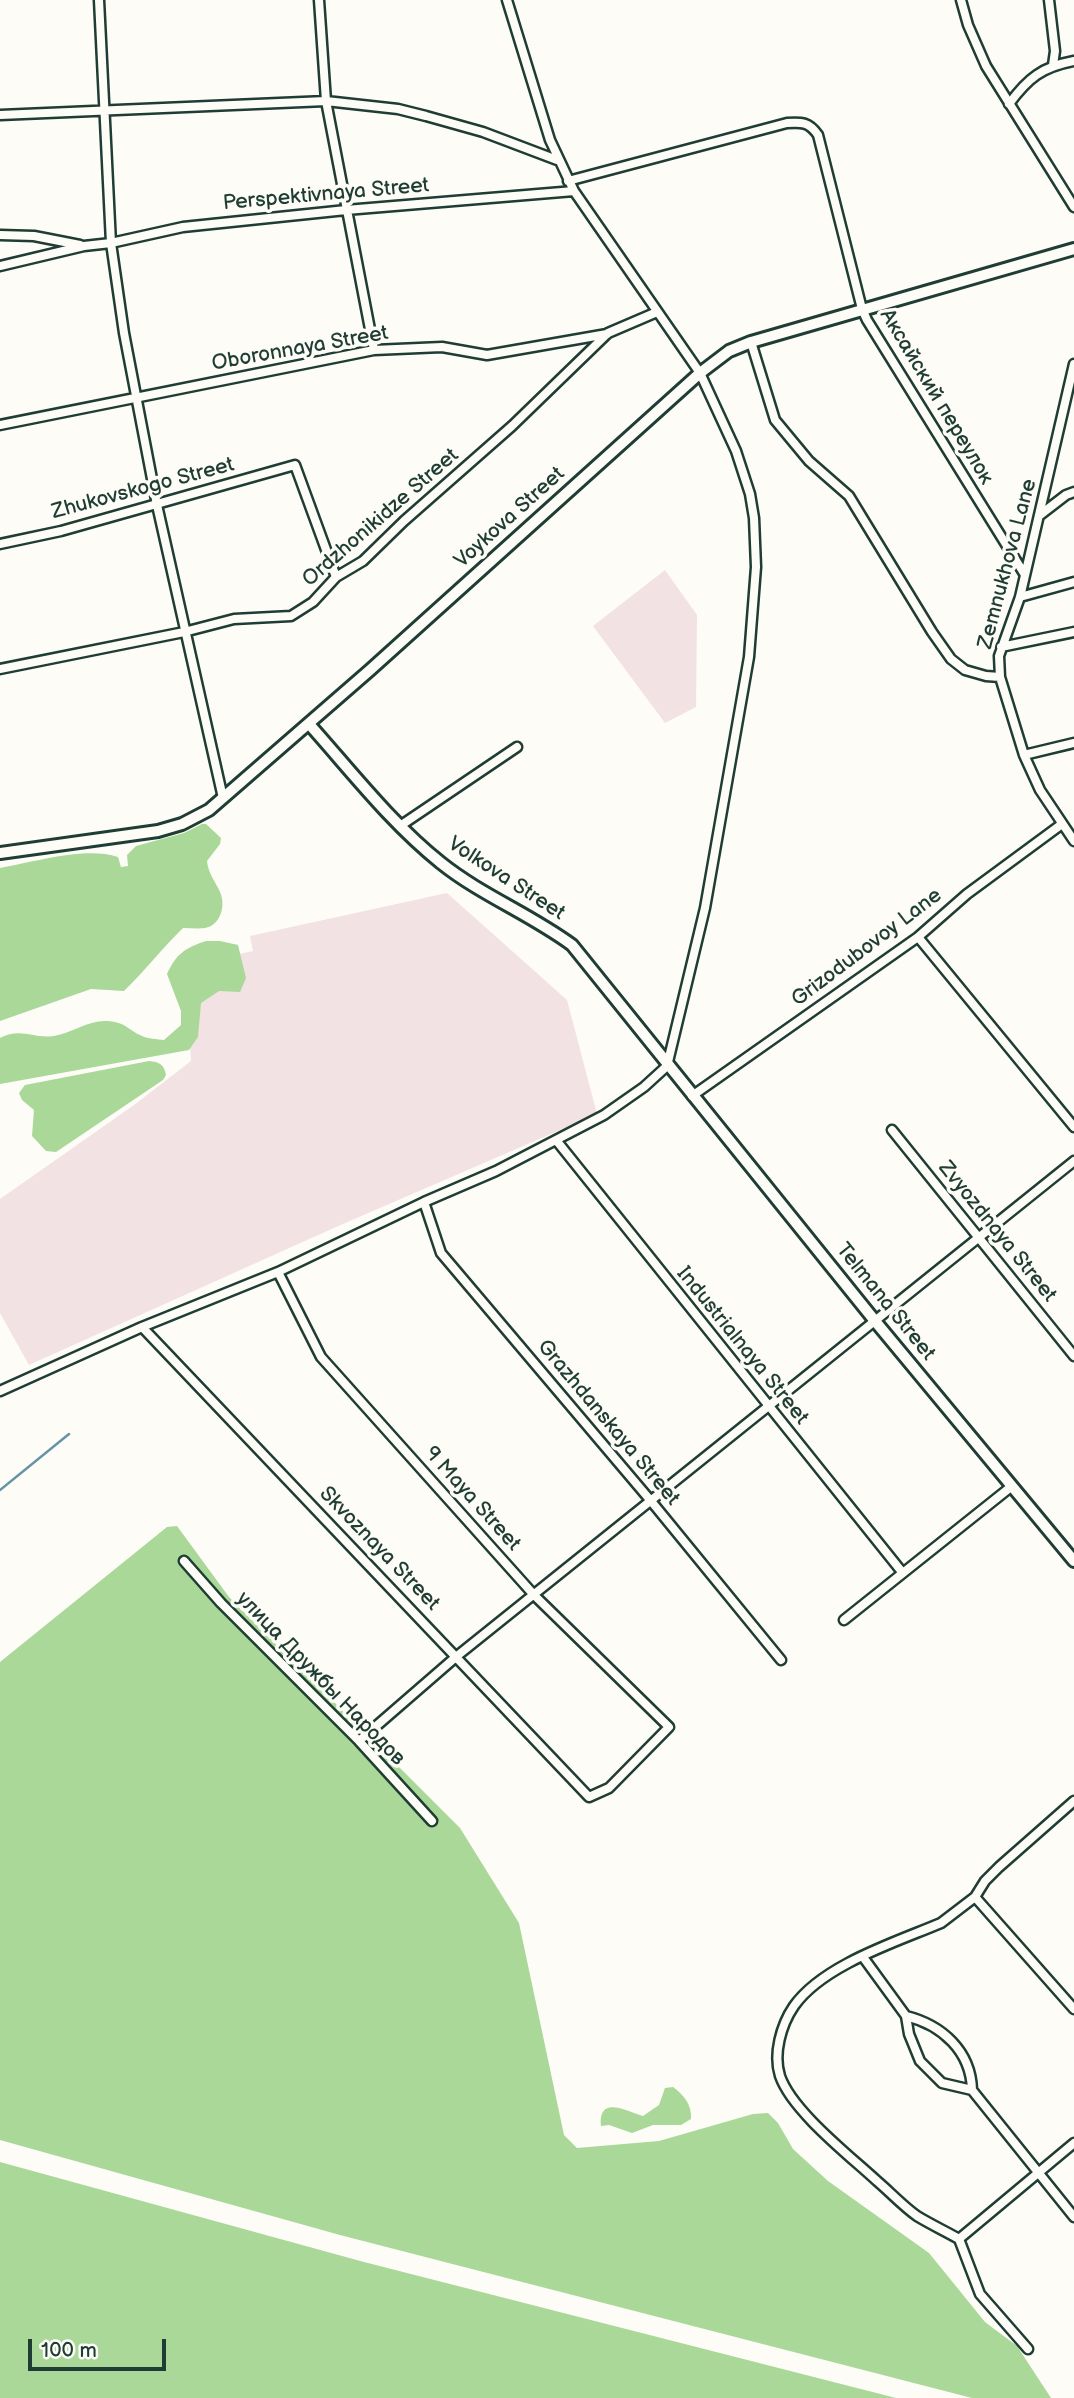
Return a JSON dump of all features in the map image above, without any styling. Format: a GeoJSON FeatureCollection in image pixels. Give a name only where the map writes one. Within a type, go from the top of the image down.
{"type":"FeatureCollection","features":[{"type":"Feature","properties":{"kind":"street"},"geometry":{"type":"LineString","coordinates":[[99,0],[111,243],[124,333],[184,632],[223,798]]}},
{"type":"Feature","properties":{"kind":"street"},"geometry":{"type":"LineString","coordinates":[[319,0],[326,101],[374,350]]}},
{"type":"Feature","properties":{"kind":"street"},"geometry":{"type":"LineString","coordinates":[[0,1391],[142,1327],[278,1272],[496,1171],[604,1115],[644,1087],[667,1066],[710,881],[749,657],[756,567],[754,518],[750,494],[736,451],[700,373],[574,191],[557,160],[507,0]]}},
{"type":"Feature","properties":{"kind":"street"},"geometry":{"type":"LineString","coordinates":[[961,0],[978,51],[1074,207]]}},
{"type":"Feature","properties":{"kind":"street"},"geometry":{"type":"LineString","coordinates":[[1049,0],[1055,51],[1053,65]]}},
{"type":"Feature","properties":{"kind":"street"},"geometry":{"type":"LineString","coordinates":[[1009,104],[1032,78],[1053,65],[1074,61]]}},
{"type":"Feature","properties":{"kind":"street"},"geometry":{"type":"LineString","coordinates":[[0,115],[326,101],[398,109],[426,116],[482,132],[557,160]]}},
{"type":"Feature","properties":{"kind":"street","name":"Аксайский переулок"},"geometry":{"type":"LineString","coordinates":[[569,181],[787,123],[804,122],[813,127],[818,135],[862,309],[1025,575]]}},
{"type":"Feature","properties":{"kind":"street","name":"Perspektivnaya Street"},"geometry":{"type":"LineString","coordinates":[[0,267],[84,246],[111,243],[183,227],[346,209],[574,191]]}},
{"type":"Feature","properties":{"kind":"street","name":"Perspektivnaya Street"},"geometry":{"type":"LineString","coordinates":[[0,235],[34,236],[84,246]]}},
{"type":"Feature","properties":{"kind":"street","name":"Voykova Street"},"geometry":{"type":"LineString","coordinates":[[0,853],[158,831],[203,814],[309,724],[700,373],[729,351],[862,309],[1074,249]]}},
{"type":"Feature","properties":{"kind":"street","name":"Ordzhonikidze Street"},"geometry":{"type":"LineString","coordinates":[[0,669],[184,632],[234,619],[291,616],[313,602],[336,577],[363,561],[404,521],[512,426],[608,333],[657,312]]}},
{"type":"Feature","properties":{"kind":"street","name":"Oboronnaya Street"},"geometry":{"type":"LineString","coordinates":[[0,425],[374,350],[442,347],[487,355],[608,333]]}},
{"type":"Feature","properties":{"kind":"street"},"geometry":{"type":"LineString","coordinates":[[751,342],[775,420],[809,461],[849,496],[951,659],[965,670],[1000,677]]}},
{"type":"Feature","properties":{"kind":"street","name":"Zemnukhova Lane"},"geometry":{"type":"LineString","coordinates":[[1074,365],[1020,597],[1001,647],[1000,677],[1024,755],[1040,790],[1074,841]]}},
{"type":"Feature","properties":{"kind":"street","name":"Zhukovskogo Street"},"geometry":{"type":"LineString","coordinates":[[0,544],[61,531],[295,465],[336,577]]}},
{"type":"Feature","properties":{"kind":"street"},"geometry":{"type":"LineString","coordinates":[[1040,515],[1074,492]]}},
{"type":"Feature","properties":{"kind":"street"},"geometry":{"type":"LineString","coordinates":[[1020,597],[1074,582]]}},
{"type":"Feature","properties":{"kind":"street"},"geometry":{"type":"LineString","coordinates":[[1001,647],[1074,632]]}},
{"type":"Feature","properties":{"kind":"street","name":"Volkova Street"},"geometry":{"type":"LineString","coordinates":[[309,724],[400,826],[441,863],[548,927],[572,945],[667,1066]]}},
{"type":"Feature","properties":{"kind":"street"},"geometry":{"type":"LineString","coordinates":[[1024,755],[1074,743]]}},
{"type":"Feature","properties":{"kind":"street"},"geometry":{"type":"LineString","coordinates":[[400,826],[517,747]]}},
{"type":"Feature","properties":{"kind":"street","name":"Grizodubovoy Lane"},"geometry":{"type":"LineString","coordinates":[[692,1096],[918,937],[967,894],[1062,824]]}},
{"type":"Feature","properties":{"kind":"street"},"geometry":{"type":"LineString","coordinates":[[918,937],[1074,1127]]}},
{"type":"Feature","properties":{"kind":"street","name":"Telmana Street"},"geometry":{"type":"LineString","coordinates":[[667,1066],[1074,1561]]}},
{"type":"Feature","properties":{"kind":"street","name":"Zvyozdnaya Street"},"geometry":{"type":"LineString","coordinates":[[892,1130],[1074,1356]]}},
{"type":"Feature","properties":{"kind":"street","name":"Industrialnaya Street"},"geometry":{"type":"LineString","coordinates":[[556,1140],[902,1572]]}},
{"type":"Feature","properties":{"kind":"street"},"geometry":{"type":"LineString","coordinates":[[359,1741],[457,1656],[1074,1161]]}},
{"type":"Feature","properties":{"kind":"street","name":"Grazhdanskaya Street"},"geometry":{"type":"LineString","coordinates":[[425,1202],[441,1253],[651,1501],[781,1660]]}},
{"type":"Feature","properties":{"kind":"street","name":"9 Maya Street"},"geometry":{"type":"LineString","coordinates":[[278,1272],[321,1356],[534,1595],[669,1727],[610,1788],[589,1797]]}},
{"type":"Feature","properties":{"kind":"street","name":"Skvoznaya Street"},"geometry":{"type":"LineString","coordinates":[[142,1327],[589,1797]]}},
{"type":"Feature","properties":{"kind":"street"},"geometry":{"type":"LineString","coordinates":[[844,1620],[1012,1486]]}},
{"type":"Feature","properties":{"kind":"street","name":"улица Дружбы Народов"},"geometry":{"type":"LineString","coordinates":[[184,1560],[221,1603],[359,1741],[432,1821]]}},
{"type":"Feature","properties":{"kind":"street"},"geometry":{"type":"LineString","coordinates":[[1028,2349],[980,2294],[959,2239],[915,2215],[826,2134],[796,2103],[780,2075],[777,2056],[785,2024],[795,2005],[812,1987],[863,1957],[941,1923],[975,1897],[985,1881],[999,1867],[1074,1801]]}},
{"type":"Feature","properties":{"kind":"street"},"geometry":{"type":"LineString","coordinates":[[975,1897],[1074,2009]]}},
{"type":"Feature","properties":{"kind":"street"},"geometry":{"type":"LineString","coordinates":[[863,1957],[906,2016],[916,2052],[930,2073],[942,2083],[972,2090]]}},
{"type":"Feature","properties":{"kind":"street"},"geometry":{"type":"LineString","coordinates":[[906,2016],[929,2024],[955,2043],[968,2064],[972,2090],[1074,2217]]}},
{"type":"Feature","properties":{"kind":"street"},"geometry":{"type":"LineString","coordinates":[[959,2239],[1074,2143]]}},
{"type":"Feature","properties":{"kind":"shaded area"},"geometry":{"type":"Polygon","coordinates":[[[665,570],[697,615],[696,707],[665,723],[593,626],[665,570]]]}},
{"type":"Feature","properties":{"kind":"shaded area"},"geometry":{"type":"Polygon","coordinates":[[[447,893],[567,1000],[597,1114],[336,1227],[29,1365],[0,1313],[0,1199],[134,1105],[191,1061],[185,966],[253,951],[250,936],[447,893]]]}},
{"type":"Feature","properties":{"kind":"green space"},"geometry":{"type":"Polygon","coordinates":[[[206,824],[221,838],[220,844],[207,861],[222,897],[221,914],[215,923],[205,928],[183,928],[124,991],[91,989],[0,1021],[0,868],[59,856],[90,853],[118,857],[121,867],[128,866],[127,855],[136,846],[184,833],[206,824]]]}},
{"type":"Feature","properties":{"kind":"green space"},"geometry":{"type":"Polygon","coordinates":[[[206,941],[238,945],[246,978],[240,992],[219,991],[201,1003],[198,1037],[189,1050],[0,1084],[0,1038],[14,1033],[54,1036],[107,1021],[123,1025],[144,1037],[164,1040],[181,1025],[181,1011],[167,974],[182,953],[206,941]]]}},
{"type":"Feature","properties":{"kind":"green space"},"geometry":{"type":"Polygon","coordinates":[[[149,1061],[162,1066],[166,1075],[163,1080],[56,1152],[46,1151],[32,1136],[34,1110],[22,1100],[19,1093],[25,1085],[149,1061]]]}},
{"type":"Feature","properties":{"kind":"green space"},"geometry":{"type":"Polygon","coordinates":[[[177,1526],[229,1597],[460,1828],[519,1923],[564,2135],[577,2148],[659,2141],[753,2114],[768,2113],[778,2123],[793,2149],[828,2181],[929,2253],[985,2322],[1017,2346],[1051,2398],[972,2398],[340,2235],[0,2140],[0,1662],[167,1527],[177,1526]]]}},
{"type":"Feature","properties":{"kind":"green space"},"geometry":{"type":"Polygon","coordinates":[[[673,2087],[684,2097],[690,2109],[691,2119],[681,2125],[653,2125],[632,2133],[609,2125],[601,2126],[604,2110],[622,2109],[643,2116],[659,2105],[665,2088],[673,2087]]]}},
{"type":"Feature","properties":{"kind":"green space"},"geometry":{"type":"Polygon","coordinates":[[[0,2162],[364,2262],[896,2398],[0,2398],[0,2162]]]}},
{"type":"Feature","properties":{"kind":"waterway"},"geometry":{"type":"LineString","coordinates":[[0,1490],[69,1434]]}}]}
